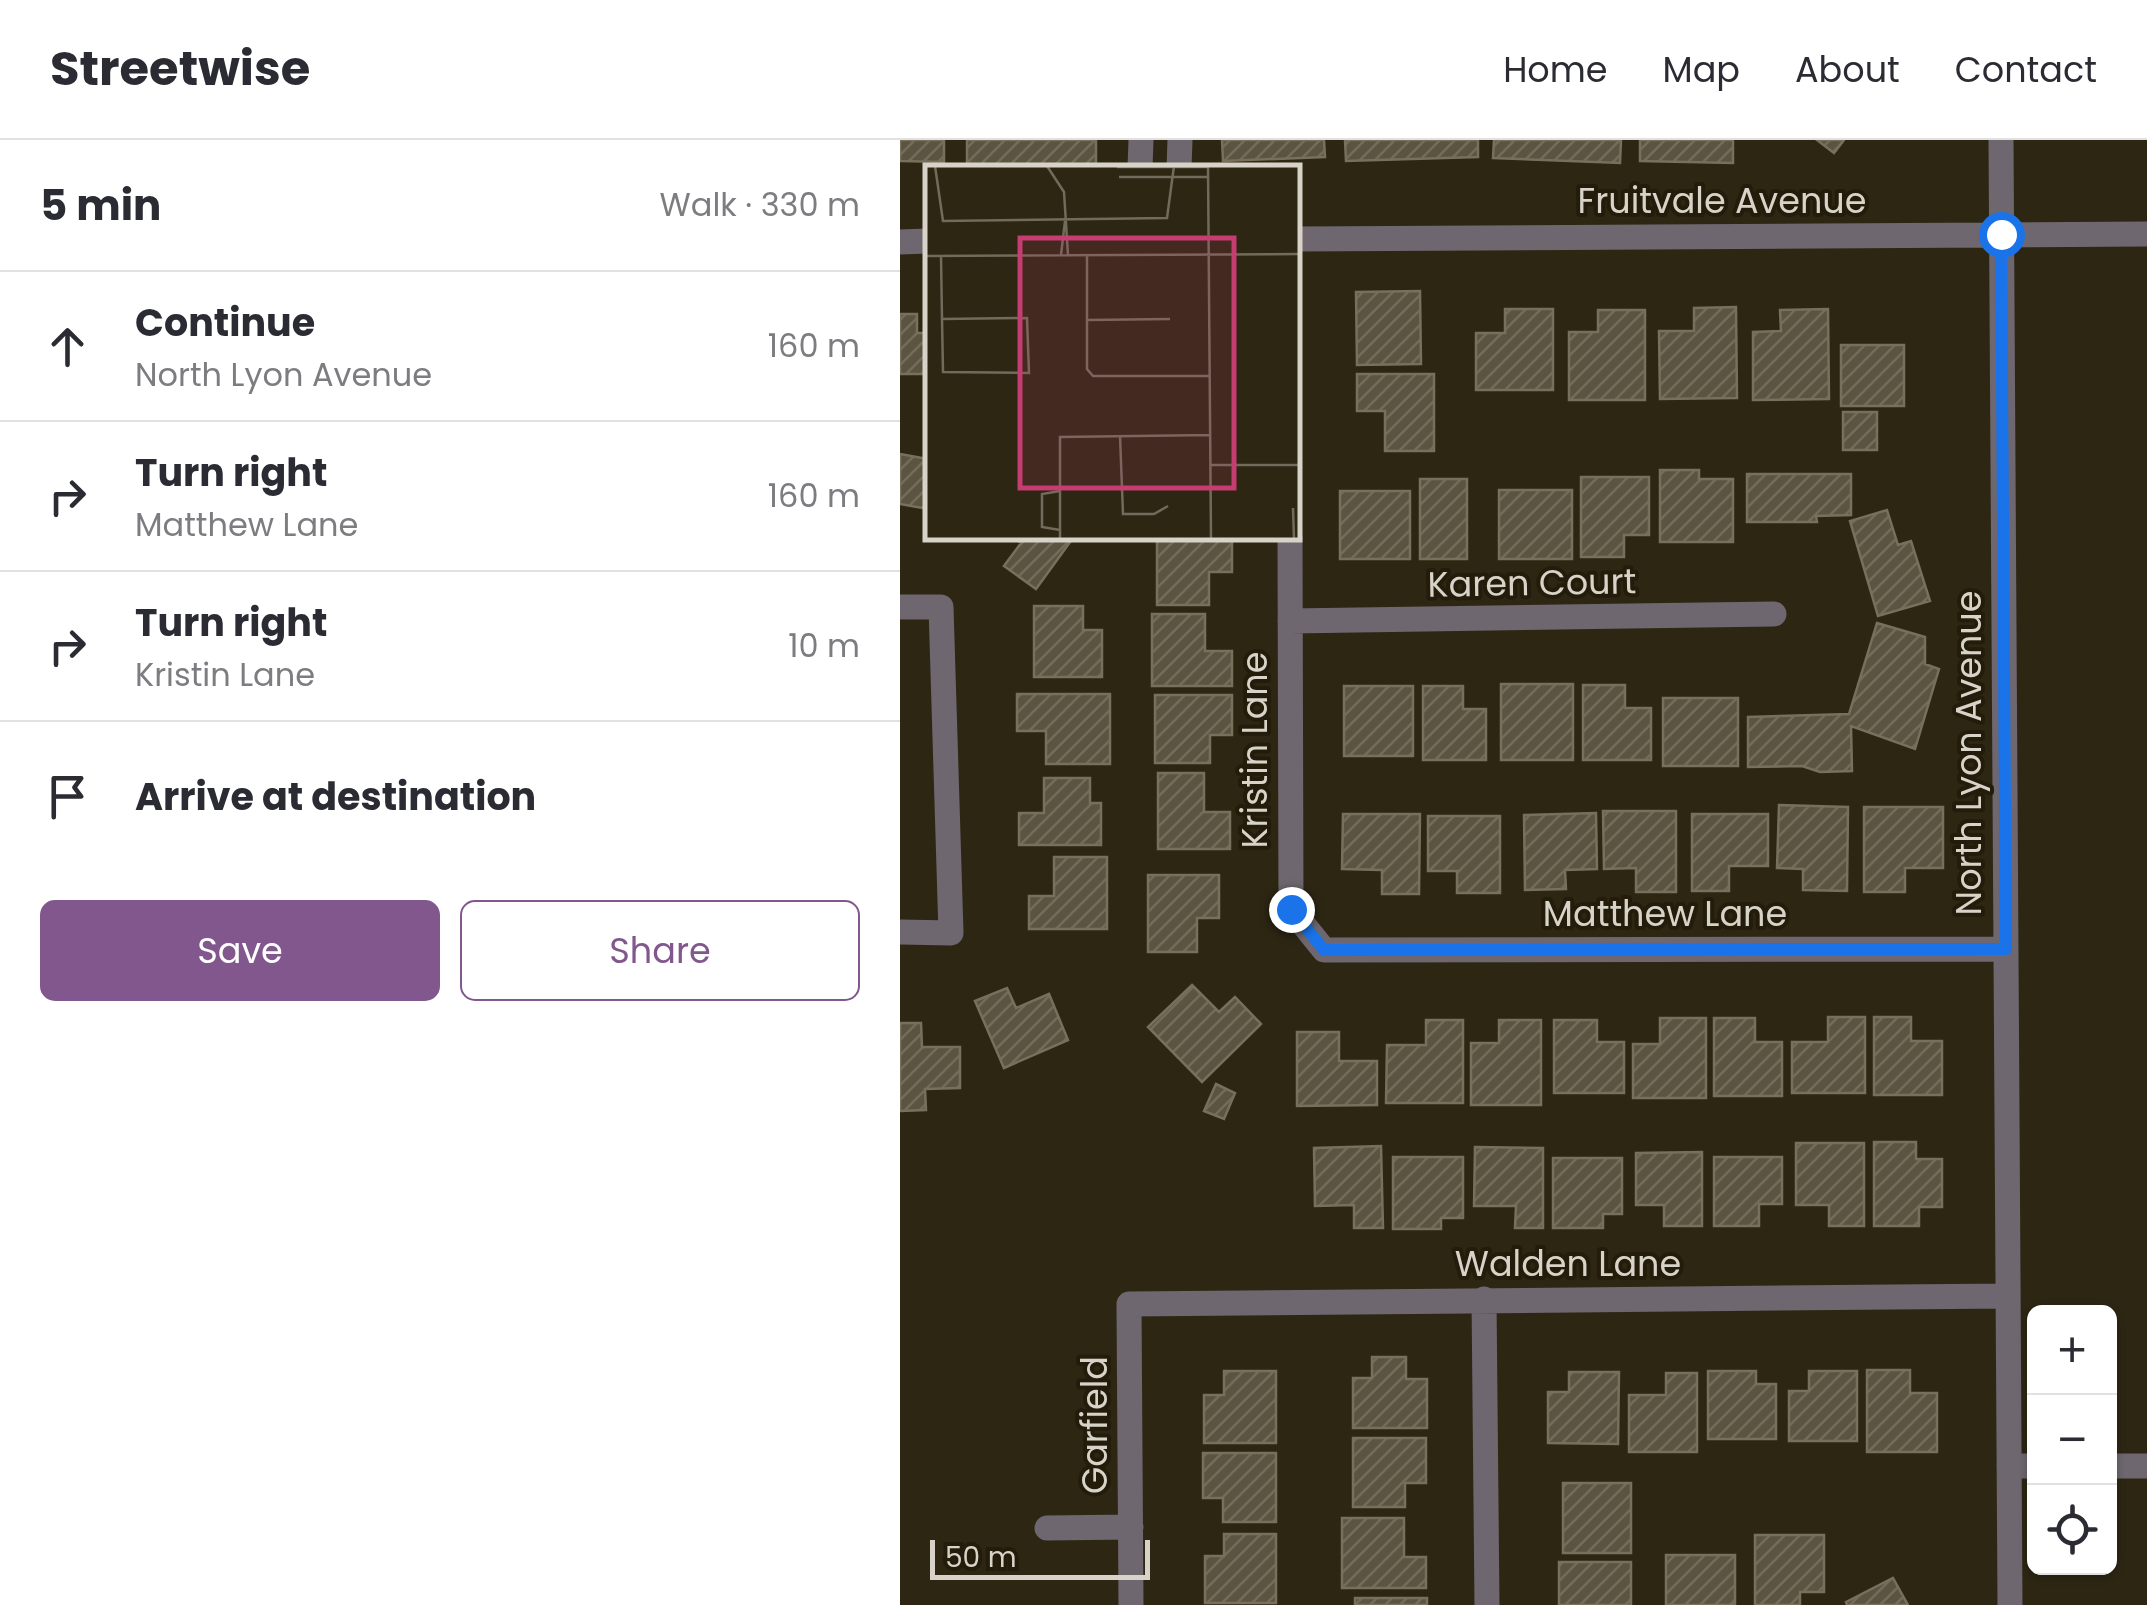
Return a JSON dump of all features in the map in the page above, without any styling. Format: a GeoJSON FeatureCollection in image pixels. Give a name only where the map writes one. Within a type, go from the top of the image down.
{"type":"FeatureCollection","features":[{"type":"Feature","properties":{"kind":"street","name":"North Lyon Avenue"},"geometry":{"type":"LineString","coordinates":[[2001,140],[2008,1296],[2022,1466],[2010,1605]]}},
{"type":"Feature","properties":{"kind":"street","name":"Fruitvale Avenue"},"geometry":{"type":"LineString","coordinates":[[1300,239],[2147,234]]}},
{"type":"Feature","properties":{"kind":"street","name":"Kristin Lane"},"geometry":{"type":"LineString","coordinates":[[1290,540],[1291,909],[1324,950]]}},
{"type":"Feature","properties":{"kind":"street"},"geometry":{"type":"LineString","coordinates":[[900,608],[941,607],[952,933],[900,932]]}},
{"type":"Feature","properties":{"kind":"street","name":"Karen Court"},"geometry":{"type":"LineString","coordinates":[[1290,622],[1774,614]]}},
{"type":"Feature","properties":{"kind":"street","name":"Matthew Lane"},"geometry":{"type":"LineString","coordinates":[[1324,950],[2006,949]]}},
{"type":"Feature","properties":{"kind":"street","name":"Walden Lane"},"geometry":{"type":"LineString","coordinates":[[1130,1304],[2008,1296]]}},
{"type":"Feature","properties":{"kind":"street"},"geometry":{"type":"LineString","coordinates":[[1484,1300],[1487,1605]]}},
{"type":"Feature","properties":{"kind":"street","name":"Garfield"},"geometry":{"type":"LineString","coordinates":[[1130,1304],[1131,1605]]}},
{"type":"Feature","properties":{"kind":"street"},"geometry":{"type":"LineString","coordinates":[[2117,1466],[2147,1466]]}},
{"type":"Feature","properties":{"kind":"street"},"geometry":{"type":"LineString","coordinates":[[1046,1528],[1130,1528]]}},
{"type":"Feature","properties":{"kind":"building"},"geometry":{"type":"Polygon","coordinates":[[[900,140],[944,140],[944,162],[900,161],[900,140]]]}},
{"type":"Feature","properties":{"kind":"building"},"geometry":{"type":"Polygon","coordinates":[[[967,140],[1096,140],[1096,165],[967,165],[967,140]]]}},
{"type":"Feature","properties":{"kind":"building"},"geometry":{"type":"Polygon","coordinates":[[[1222,140],[1324,140],[1325,157],[1223,161],[1222,140]]]}},
{"type":"Feature","properties":{"kind":"building"},"geometry":{"type":"Polygon","coordinates":[[[1345,140],[1478,140],[1478,157],[1346,161],[1345,140]]]}},
{"type":"Feature","properties":{"kind":"building"},"geometry":{"type":"Polygon","coordinates":[[[1494,140],[1621,140],[1620,163],[1493,158],[1494,140]]]}},
{"type":"Feature","properties":{"kind":"building"},"geometry":{"type":"Polygon","coordinates":[[[1640,140],[1733,140],[1733,163],[1640,161],[1640,140]]]}},
{"type":"Feature","properties":{"kind":"building"},"geometry":{"type":"Polygon","coordinates":[[[1817,140],[1844,140],[1834,153],[1817,140]]]}},
{"type":"Feature","properties":{"kind":"building"},"geometry":{"type":"Polygon","coordinates":[[[1420,291],[1421,364],[1357,365],[1356,292],[1420,291]]]}},
{"type":"Feature","properties":{"kind":"building"},"geometry":{"type":"Polygon","coordinates":[[[1736,307],[1737,398],[1660,399],[1659,331],[1694,331],[1694,308],[1736,307]]]}},
{"type":"Feature","properties":{"kind":"building"},"geometry":{"type":"Polygon","coordinates":[[[1505,309],[1553,309],[1553,390],[1476,390],[1476,333],[1505,333],[1505,309]]]}},
{"type":"Feature","properties":{"kind":"building"},"geometry":{"type":"Polygon","coordinates":[[[1828,309],[1829,399],[1753,400],[1753,332],[1781,331],[1780,310],[1828,309]]]}},
{"type":"Feature","properties":{"kind":"building"},"geometry":{"type":"Polygon","coordinates":[[[1598,310],[1645,310],[1645,400],[1569,400],[1569,332],[1598,332],[1598,310]]]}},
{"type":"Feature","properties":{"kind":"building"},"geometry":{"type":"Polygon","coordinates":[[[900,314],[917,314],[917,333],[925,333],[925,374],[900,374],[900,314]]]}},
{"type":"Feature","properties":{"kind":"building"},"geometry":{"type":"Polygon","coordinates":[[[1841,345],[1904,345],[1904,406],[1841,406],[1841,345]]]}},
{"type":"Feature","properties":{"kind":"building"},"geometry":{"type":"Polygon","coordinates":[[[1357,374],[1434,374],[1434,451],[1385,451],[1385,411],[1357,411],[1357,374]]]}},
{"type":"Feature","properties":{"kind":"building"},"geometry":{"type":"Polygon","coordinates":[[[1843,412],[1877,412],[1877,450],[1843,450],[1843,412]]]}},
{"type":"Feature","properties":{"kind":"building"},"geometry":{"type":"Polygon","coordinates":[[[900,454],[925,458],[925,508],[900,504],[900,454]]]}},
{"type":"Feature","properties":{"kind":"building"},"geometry":{"type":"Polygon","coordinates":[[[1660,470],[1699,470],[1699,479],[1733,479],[1733,542],[1660,542],[1660,470]]]}},
{"type":"Feature","properties":{"kind":"building"},"geometry":{"type":"Polygon","coordinates":[[[1747,474],[1851,474],[1851,515],[1816,516],[1817,522],[1747,522],[1747,474]]]}},
{"type":"Feature","properties":{"kind":"building"},"geometry":{"type":"Polygon","coordinates":[[[1581,477],[1649,477],[1649,535],[1624,535],[1624,557],[1581,557],[1581,477]]]}},
{"type":"Feature","properties":{"kind":"building"},"geometry":{"type":"Polygon","coordinates":[[[1420,479],[1467,479],[1467,559],[1420,559],[1420,479]]]}},
{"type":"Feature","properties":{"kind":"building"},"geometry":{"type":"Polygon","coordinates":[[[1499,490],[1572,490],[1572,559],[1499,559],[1499,490]]]}},
{"type":"Feature","properties":{"kind":"building"},"geometry":{"type":"Polygon","coordinates":[[[1340,491],[1410,491],[1410,559],[1340,559],[1340,491]]]}},
{"type":"Feature","properties":{"kind":"building"},"geometry":{"type":"Polygon","coordinates":[[[1887,510],[1898,545],[1911,541],[1930,601],[1878,616],[1850,521],[1887,510]]]}},
{"type":"Feature","properties":{"kind":"building"},"geometry":{"type":"Polygon","coordinates":[[[1017,540],[1072,540],[1036,589],[1004,566],[1021,543],[1017,540]]]}},
{"type":"Feature","properties":{"kind":"building"},"geometry":{"type":"Polygon","coordinates":[[[1157,540],[1232,540],[1232,572],[1209,572],[1209,605],[1157,605],[1157,540]]]}},
{"type":"Feature","properties":{"kind":"building"},"geometry":{"type":"Polygon","coordinates":[[[1034,606],[1083,606],[1083,630],[1102,630],[1102,677],[1034,677],[1034,606]]]}},
{"type":"Feature","properties":{"kind":"building"},"geometry":{"type":"Polygon","coordinates":[[[1152,614],[1205,614],[1205,651],[1232,651],[1232,686],[1152,686],[1152,614]]]}},
{"type":"Feature","properties":{"kind":"building"},"geometry":{"type":"Polygon","coordinates":[[[1877,623],[1925,637],[1925,664],[1939,669],[1915,749],[1851,726],[1852,771],[1820,772],[1802,766],[1748,767],[1748,717],[1849,714],[1877,623]]]}},
{"type":"Feature","properties":{"kind":"building"},"geometry":{"type":"Polygon","coordinates":[[[1501,684],[1573,684],[1573,760],[1501,760],[1501,684]]]}},
{"type":"Feature","properties":{"kind":"building"},"geometry":{"type":"Polygon","coordinates":[[[1583,685],[1625,685],[1625,708],[1651,708],[1651,760],[1583,760],[1583,685]]]}},
{"type":"Feature","properties":{"kind":"building"},"geometry":{"type":"Polygon","coordinates":[[[1344,686],[1413,686],[1413,756],[1344,756],[1344,686]]]}},
{"type":"Feature","properties":{"kind":"building"},"geometry":{"type":"Polygon","coordinates":[[[1423,686],[1463,686],[1463,709],[1486,709],[1486,760],[1423,760],[1423,686]]]}},
{"type":"Feature","properties":{"kind":"building"},"geometry":{"type":"Polygon","coordinates":[[[1017,694],[1110,694],[1110,764],[1046,764],[1046,731],[1017,731],[1017,694]]]}},
{"type":"Feature","properties":{"kind":"building"},"geometry":{"type":"Polygon","coordinates":[[[1155,695],[1232,695],[1232,735],[1210,735],[1210,763],[1155,763],[1155,695]]]}},
{"type":"Feature","properties":{"kind":"building"},"geometry":{"type":"Polygon","coordinates":[[[1663,698],[1738,698],[1738,766],[1663,766],[1663,698]]]}},
{"type":"Feature","properties":{"kind":"building"},"geometry":{"type":"Polygon","coordinates":[[[1158,773],[1204,773],[1204,812],[1230,812],[1230,849],[1158,849],[1158,773]]]}},
{"type":"Feature","properties":{"kind":"building"},"geometry":{"type":"Polygon","coordinates":[[[1044,778],[1090,778],[1090,803],[1101,803],[1101,845],[1019,845],[1019,813],[1044,813],[1044,778]]]}},
{"type":"Feature","properties":{"kind":"building"},"geometry":{"type":"Polygon","coordinates":[[[1779,805],[1848,807],[1847,891],[1803,890],[1803,869],[1777,868],[1779,805]]]}},
{"type":"Feature","properties":{"kind":"building"},"geometry":{"type":"Polygon","coordinates":[[[1864,807],[1943,807],[1943,868],[1905,868],[1905,892],[1864,892],[1864,807]]]}},
{"type":"Feature","properties":{"kind":"building"},"geometry":{"type":"Polygon","coordinates":[[[1603,811],[1676,811],[1676,892],[1636,892],[1636,868],[1604,869],[1603,811]]]}},
{"type":"Feature","properties":{"kind":"building"},"geometry":{"type":"Polygon","coordinates":[[[1596,813],[1597,869],[1565,870],[1566,889],[1525,890],[1524,815],[1596,813]]]}},
{"type":"Feature","properties":{"kind":"building"},"geometry":{"type":"Polygon","coordinates":[[[1343,814],[1420,814],[1419,894],[1382,894],[1382,870],[1342,869],[1343,814]]]}},
{"type":"Feature","properties":{"kind":"building"},"geometry":{"type":"Polygon","coordinates":[[[1692,814],[1768,814],[1768,866],[1729,866],[1729,891],[1692,891],[1692,814]]]}},
{"type":"Feature","properties":{"kind":"building"},"geometry":{"type":"Polygon","coordinates":[[[1428,816],[1500,816],[1500,893],[1457,893],[1457,871],[1428,871],[1428,816]]]}},
{"type":"Feature","properties":{"kind":"building"},"geometry":{"type":"Polygon","coordinates":[[[1054,857],[1107,857],[1107,929],[1029,929],[1029,896],[1054,896],[1054,857]]]}},
{"type":"Feature","properties":{"kind":"building"},"geometry":{"type":"Polygon","coordinates":[[[1148,875],[1219,875],[1219,918],[1197,918],[1197,952],[1148,952],[1148,875]]]}},
{"type":"Feature","properties":{"kind":"building"},"geometry":{"type":"Polygon","coordinates":[[[1192,985],[1219,1012],[1235,997],[1261,1024],[1202,1082],[1148,1027],[1192,985]]]}},
{"type":"Feature","properties":{"kind":"building"},"geometry":{"type":"Polygon","coordinates":[[[1007,988],[1016,1008],[1049,994],[1068,1040],[1004,1068],[975,1001],[1007,988]]]}},
{"type":"Feature","properties":{"kind":"building"},"geometry":{"type":"Polygon","coordinates":[[[1828,1017],[1865,1017],[1865,1093],[1792,1093],[1792,1042],[1828,1042],[1828,1017]]]}},
{"type":"Feature","properties":{"kind":"building"},"geometry":{"type":"Polygon","coordinates":[[[1874,1017],[1911,1017],[1911,1041],[1942,1041],[1942,1095],[1874,1095],[1874,1017]]]}},
{"type":"Feature","properties":{"kind":"building"},"geometry":{"type":"Polygon","coordinates":[[[1660,1018],[1706,1018],[1706,1098],[1633,1098],[1633,1044],[1660,1044],[1660,1018]]]}},
{"type":"Feature","properties":{"kind":"building"},"geometry":{"type":"Polygon","coordinates":[[[1714,1018],[1755,1018],[1755,1042],[1782,1042],[1782,1096],[1714,1096],[1714,1018]]]}},
{"type":"Feature","properties":{"kind":"building"},"geometry":{"type":"Polygon","coordinates":[[[1426,1020],[1463,1020],[1463,1103],[1386,1103],[1387,1045],[1426,1045],[1426,1020]]]}},
{"type":"Feature","properties":{"kind":"building"},"geometry":{"type":"Polygon","coordinates":[[[1499,1020],[1541,1020],[1541,1105],[1471,1105],[1471,1043],[1499,1043],[1499,1020]]]}},
{"type":"Feature","properties":{"kind":"building"},"geometry":{"type":"Polygon","coordinates":[[[1554,1020],[1597,1020],[1597,1042],[1624,1042],[1624,1093],[1554,1093],[1554,1020]]]}},
{"type":"Feature","properties":{"kind":"building"},"geometry":{"type":"Polygon","coordinates":[[[900,1023],[921,1023],[922,1047],[960,1047],[960,1088],[925,1089],[926,1110],[900,1111],[900,1023]]]}},
{"type":"Feature","properties":{"kind":"building"},"geometry":{"type":"Polygon","coordinates":[[[1297,1032],[1339,1032],[1339,1061],[1377,1061],[1377,1105],[1297,1106],[1297,1032]]]}},
{"type":"Feature","properties":{"kind":"building"},"geometry":{"type":"Polygon","coordinates":[[[1216,1084],[1235,1093],[1224,1119],[1204,1111],[1216,1084]]]}},
{"type":"Feature","properties":{"kind":"building"},"geometry":{"type":"Polygon","coordinates":[[[1874,1142],[1916,1142],[1916,1159],[1942,1159],[1942,1207],[1919,1207],[1919,1226],[1874,1226],[1874,1142]]]}},
{"type":"Feature","properties":{"kind":"building"},"geometry":{"type":"Polygon","coordinates":[[[1796,1143],[1864,1143],[1864,1226],[1829,1226],[1829,1205],[1796,1205],[1796,1143]]]}},
{"type":"Feature","properties":{"kind":"building"},"geometry":{"type":"Polygon","coordinates":[[[1381,1146],[1383,1228],[1354,1228],[1354,1205],[1315,1206],[1314,1148],[1381,1146]]]}},
{"type":"Feature","properties":{"kind":"building"},"geometry":{"type":"Polygon","coordinates":[[[1475,1147],[1543,1148],[1543,1228],[1515,1228],[1516,1206],[1474,1206],[1475,1147]]]}},
{"type":"Feature","properties":{"kind":"building"},"geometry":{"type":"Polygon","coordinates":[[[1702,1152],[1702,1226],[1664,1226],[1664,1205],[1636,1205],[1636,1153],[1702,1152]]]}},
{"type":"Feature","properties":{"kind":"building"},"geometry":{"type":"Polygon","coordinates":[[[1393,1157],[1463,1157],[1463,1218],[1441,1218],[1441,1229],[1393,1229],[1393,1157]]]}},
{"type":"Feature","properties":{"kind":"building"},"geometry":{"type":"Polygon","coordinates":[[[1714,1157],[1782,1157],[1782,1204],[1759,1204],[1759,1226],[1714,1226],[1714,1157]]]}},
{"type":"Feature","properties":{"kind":"building"},"geometry":{"type":"Polygon","coordinates":[[[1553,1158],[1622,1158],[1622,1214],[1603,1214],[1603,1228],[1553,1228],[1553,1158]]]}},
{"type":"Feature","properties":{"kind":"building"},"geometry":{"type":"Polygon","coordinates":[[[1372,1357],[1406,1357],[1406,1379],[1427,1379],[1427,1428],[1353,1428],[1353,1378],[1372,1378],[1372,1357]]]}},
{"type":"Feature","properties":{"kind":"building"},"geometry":{"type":"Polygon","coordinates":[[[1867,1370],[1910,1370],[1910,1393],[1937,1393],[1937,1452],[1867,1452],[1867,1370]]]}},
{"type":"Feature","properties":{"kind":"building"},"geometry":{"type":"Polygon","coordinates":[[[1224,1371],[1276,1371],[1276,1443],[1204,1443],[1204,1395],[1224,1395],[1224,1371]]]}},
{"type":"Feature","properties":{"kind":"building"},"geometry":{"type":"Polygon","coordinates":[[[1708,1371],[1756,1371],[1756,1384],[1776,1384],[1776,1439],[1708,1439],[1708,1371]]]}},
{"type":"Feature","properties":{"kind":"building"},"geometry":{"type":"Polygon","coordinates":[[[1809,1371],[1857,1371],[1857,1441],[1789,1441],[1789,1391],[1809,1391],[1809,1371]]]}},
{"type":"Feature","properties":{"kind":"building"},"geometry":{"type":"Polygon","coordinates":[[[1569,1372],[1619,1372],[1618,1444],[1548,1443],[1548,1392],[1569,1392],[1569,1372]]]}},
{"type":"Feature","properties":{"kind":"building"},"geometry":{"type":"Polygon","coordinates":[[[1666,1373],[1697,1373],[1697,1452],[1629,1452],[1629,1395],[1666,1395],[1666,1373]]]}},
{"type":"Feature","properties":{"kind":"building"},"geometry":{"type":"Polygon","coordinates":[[[1353,1438],[1426,1438],[1426,1483],[1405,1483],[1405,1507],[1353,1507],[1353,1438]]]}},
{"type":"Feature","properties":{"kind":"building"},"geometry":{"type":"Polygon","coordinates":[[[1203,1453],[1276,1453],[1276,1522],[1223,1522],[1223,1498],[1203,1498],[1203,1453]]]}},
{"type":"Feature","properties":{"kind":"building"},"geometry":{"type":"Polygon","coordinates":[[[1563,1483],[1631,1483],[1631,1553],[1563,1553],[1563,1483]]]}},
{"type":"Feature","properties":{"kind":"building"},"geometry":{"type":"Polygon","coordinates":[[[1342,1518],[1404,1518],[1404,1557],[1426,1557],[1426,1588],[1342,1588],[1342,1518]]]}},
{"type":"Feature","properties":{"kind":"building"},"geometry":{"type":"Polygon","coordinates":[[[1224,1534],[1276,1534],[1276,1603],[1205,1603],[1205,1556],[1224,1556],[1224,1534]]]}},
{"type":"Feature","properties":{"kind":"building"},"geometry":{"type":"Polygon","coordinates":[[[1755,1535],[1824,1535],[1824,1592],[1800,1592],[1800,1605],[1755,1605],[1755,1535]]]}},
{"type":"Feature","properties":{"kind":"building"},"geometry":{"type":"Polygon","coordinates":[[[1666,1555],[1735,1555],[1735,1605],[1666,1605],[1666,1555]]]}},
{"type":"Feature","properties":{"kind":"building"},"geometry":{"type":"Polygon","coordinates":[[[1559,1562],[1631,1562],[1631,1605],[1559,1605],[1559,1562]]]}},
{"type":"Feature","properties":{"kind":"building"},"geometry":{"type":"Polygon","coordinates":[[[1893,1578],[1908,1605],[1847,1605],[1846,1602],[1893,1578]]]}},
{"type":"Feature","properties":{"kind":"building"},"geometry":{"type":"Polygon","coordinates":[[[1355,1598],[1427,1598],[1427,1605],[1355,1605],[1355,1598]]]}},
{"type":"Feature","properties":{"kind":"route"},"geometry":{"type":"LineString","coordinates":[[1291,909],[1324,950],[2006,949],[2001,234]]}}]}
